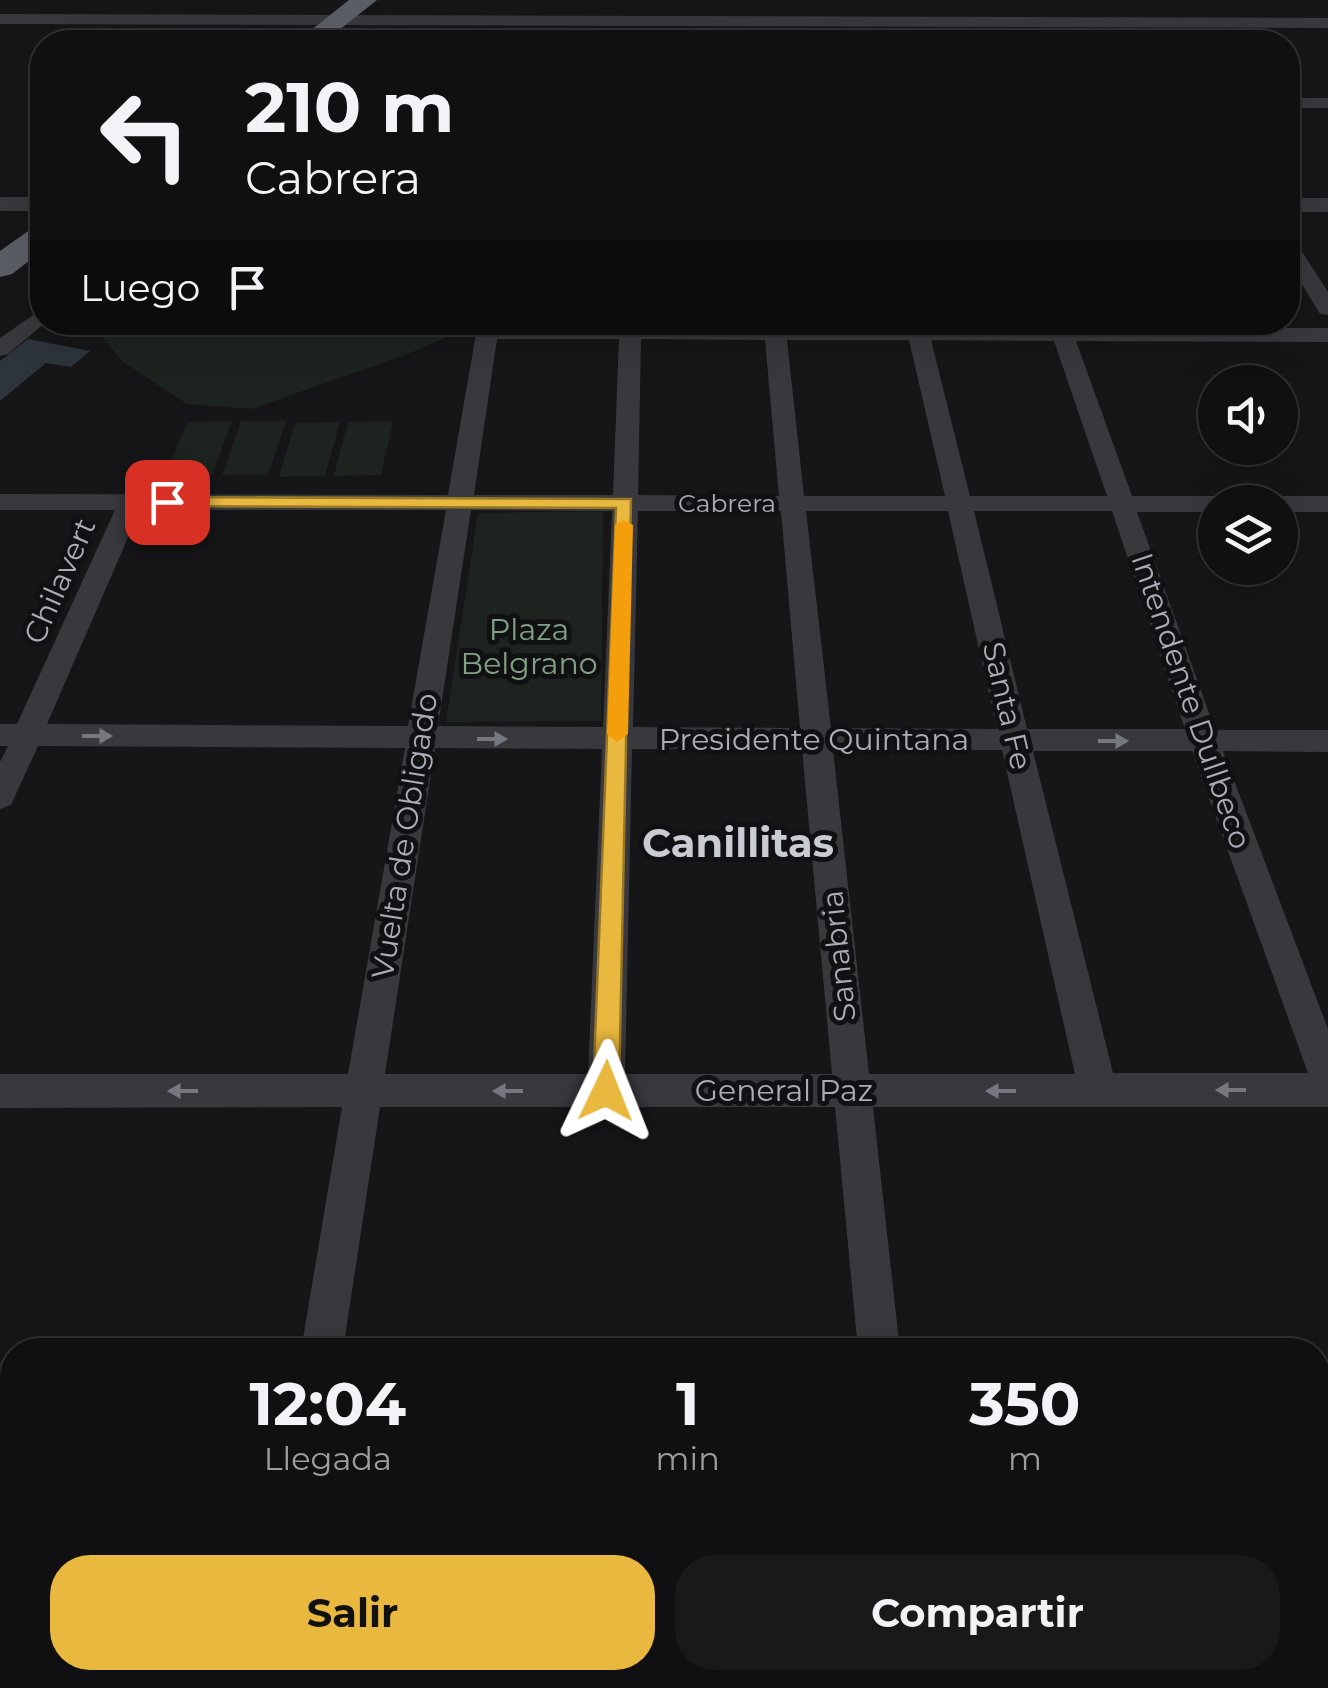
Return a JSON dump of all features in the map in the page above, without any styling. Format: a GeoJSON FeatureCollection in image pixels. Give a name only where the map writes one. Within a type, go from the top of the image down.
{"type":"FeatureCollection","features":[{"type":"Feature","properties":{"kind":"highway"},"geometry":{"type":"LineString","coordinates":[[343,30],[368,11]]}},
{"type":"Feature","properties":{"kind":"highway"},"geometry":{"type":"LineString","coordinates":[[0,267],[30,245]]}},
{"type":"Feature","properties":{"kind":"street"},"geometry":{"type":"LineString","coordinates":[[368,11],[424,0]]}},
{"type":"Feature","properties":{"kind":"street"},"geometry":{"type":"LineString","coordinates":[[539,30],[545,0]]}},
{"type":"Feature","properties":{"kind":"street"},"geometry":{"type":"LineString","coordinates":[[741,0],[745,30]]}},
{"type":"Feature","properties":{"kind":"street"},"geometry":{"type":"LineString","coordinates":[[934,0],[945,30]]}},
{"type":"Feature","properties":{"kind":"street"},"geometry":{"type":"LineString","coordinates":[[1131,0],[1150,30]]}},
{"type":"Feature","properties":{"kind":"street"},"geometry":{"type":"LineString","coordinates":[[368,11],[540,22],[1328,23]]}},
{"type":"Feature","properties":{"kind":"street"},"geometry":{"type":"LineString","coordinates":[[134,30],[146,18]]}},
{"type":"Feature","properties":{"kind":"street"},"geometry":{"type":"LineString","coordinates":[[272,30],[292,18]]}},
{"type":"Feature","properties":{"kind":"street"},"geometry":{"type":"LineString","coordinates":[[0,19],[292,18],[333,30]]}},
{"type":"Feature","properties":{"kind":"street"},"geometry":{"type":"LineString","coordinates":[[1300,104],[1328,104]]}},
{"type":"Feature","properties":{"kind":"street"},"geometry":{"type":"LineString","coordinates":[[0,204],[30,204]]}},
{"type":"Feature","properties":{"kind":"street"},"geometry":{"type":"LineString","coordinates":[[1300,205],[1328,205]]}},
{"type":"Feature","properties":{"kind":"street"},"geometry":{"type":"LineString","coordinates":[[1300,265],[1328,309]]}},
{"type":"Feature","properties":{"kind":"street"},"geometry":{"type":"LineString","coordinates":[[0,349],[30,325]]}},
{"type":"Feature","properties":{"kind":"street"},"geometry":{"type":"LineString","coordinates":[[1300,333],[1328,334]]}},
{"type":"Feature","properties":{"kind":"street","name":"Vuelta de Obligado"},"geometry":{"type":"LineString","coordinates":[[324,1338],[487,335]]}},
{"type":"Feature","properties":{"kind":"street"},"geometry":{"type":"LineString","coordinates":[[606,1091],[630,335]]}},
{"type":"Feature","properties":{"kind":"street","name":"Sanabria"},"geometry":{"type":"LineString","coordinates":[[776,335],[878,1338]]}},
{"type":"Feature","properties":{"kind":"street","name":"Santa Fe"},"geometry":{"type":"LineString","coordinates":[[919,335],[1098,1090]]}},
{"type":"Feature","properties":{"kind":"street","name":"Intendente Dullbeco"},"geometry":{"type":"LineString","coordinates":[[1064,335],[1204,741],[1328,1078]]}},
{"type":"Feature","properties":{"kind":"street","name":"Cabrera"},"geometry":{"type":"LineString","coordinates":[[0,502],[1198,504]]}},
{"type":"Feature","properties":{"kind":"street","name":"Chilavert"},"geometry":{"type":"LineString","coordinates":[[0,797],[14,736],[130,502]]}},
{"type":"Feature","properties":{"kind":"street"},"geometry":{"type":"LineString","coordinates":[[1298,504],[1328,504]]}},
{"type":"Feature","properties":{"kind":"street","name":"Presidente Quintana"},"geometry":{"type":"LineString","coordinates":[[14,736],[1328,741]]}},
{"type":"Feature","properties":{"kind":"street","name":"General Paz"},"geometry":{"type":"LineString","coordinates":[[0,1091],[1328,1090]]}},
{"type":"Feature","properties":{"kind":"green space"},"geometry":{"type":"Polygon","coordinates":[[[101,335],[451,335],[251,409],[187,404],[123,362],[101,335]]]}},
{"type":"Feature","properties":{"kind":"green space"},"geometry":{"type":"Polygon","coordinates":[[[232,421],[212,475],[165,476],[187,422],[232,421]]]}},
{"type":"Feature","properties":{"kind":"green space"},"geometry":{"type":"Polygon","coordinates":[[[241,421],[286,421],[268,475],[222,475],[241,421]]]}},
{"type":"Feature","properties":{"kind":"green space"},"geometry":{"type":"Polygon","coordinates":[[[393,421],[381,475],[334,476],[348,422],[393,421]]]}},
{"type":"Feature","properties":{"kind":"green space"},"geometry":{"type":"Polygon","coordinates":[[[340,422],[325,476],[279,477],[295,423],[340,422]]]}},
{"type":"Feature","properties":{"kind":"green space","name":"Plaza Belgrano"},"geometry":{"type":"Polygon","coordinates":[[[603,511],[601,721],[446,722],[478,513],[603,511]]]}},
{"type":"Feature","properties":{"kind":"shaded area"},"geometry":{"type":"Polygon","coordinates":[[[28,339],[90,351],[71,367],[46,363],[0,401],[0,361],[28,339]]]}},
{"type":"Feature","properties":{"kind":"slow traffic"},"geometry":{"type":"LineString","coordinates":[[617,734],[624,525]]}},
{"type":"Feature","properties":{"kind":"district","name":"Canillitas"},"geometry":{"type":"Point","coordinates":[738,843]}},
{"type":"Feature","properties":{"kind":"route"},"geometry":{"type":"LineString","coordinates":[[167,502],[625,503],[606,1091]]}}]}
